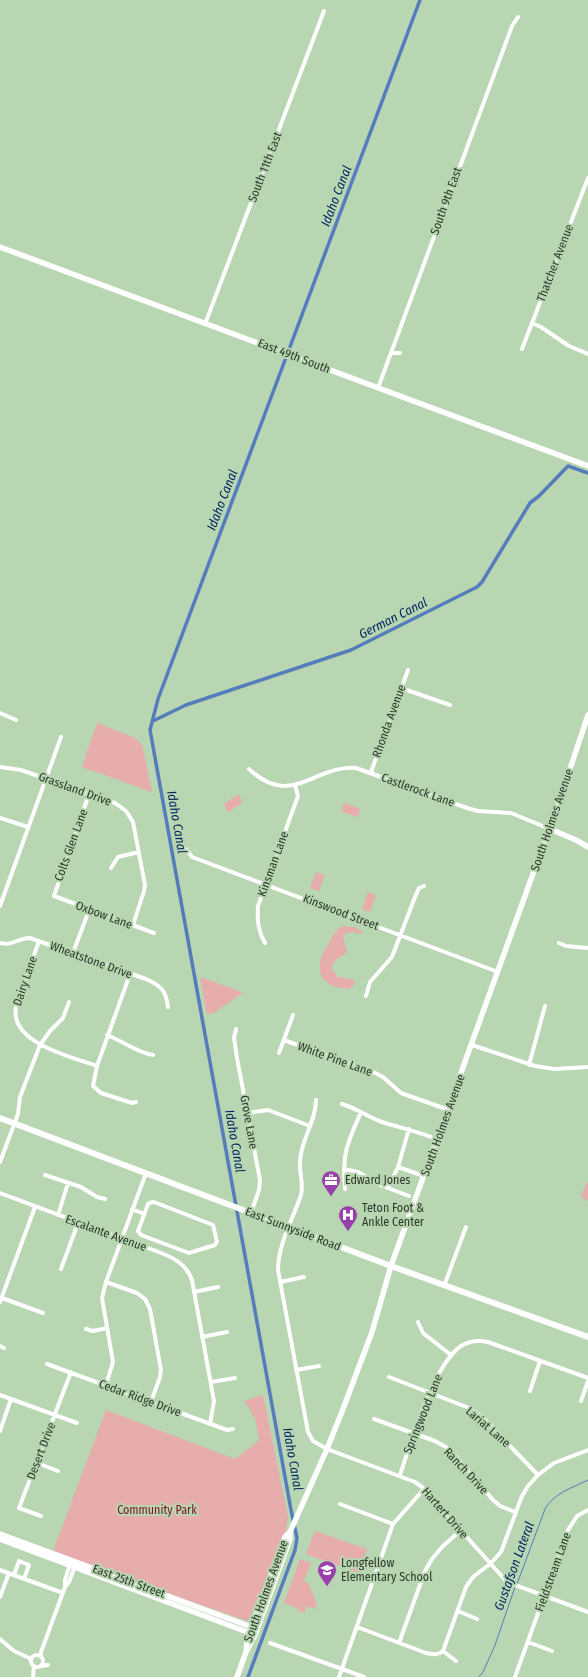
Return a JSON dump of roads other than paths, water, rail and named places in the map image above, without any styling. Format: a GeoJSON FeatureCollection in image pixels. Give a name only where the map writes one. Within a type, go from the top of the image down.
{"type":"FeatureCollection","features":[{"type":"Feature","properties":{"kind":"main road","name":"East Sunnyside Road"},"geometry":{"type":"LineString","coordinates":[[0,1118],[444,1286],[588,1337]]}},
{"type":"Feature","properties":{"kind":"street","name":"South 11th East"},"geometry":{"type":"LineString","coordinates":[[206,324],[324,11]]}},
{"type":"Feature","properties":{"kind":"street","name":"South 9th East"},"geometry":{"type":"LineString","coordinates":[[378,388],[486,94],[512,26],[518,17]]}},
{"type":"Feature","properties":{"kind":"street","name":"Thatcher Avenue"},"geometry":{"type":"LineString","coordinates":[[522,349],[588,178]]}},
{"type":"Feature","properties":{"kind":"street","name":"East 49th South"},"geometry":{"type":"LineString","coordinates":[[0,247],[588,466]]}},
{"type":"Feature","properties":{"kind":"street"},"geometry":{"type":"LineString","coordinates":[[532,323],[541,327],[569,346],[588,354]]}},
{"type":"Feature","properties":{"kind":"street"},"geometry":{"type":"LineString","coordinates":[[391,353],[400,354]]}},
{"type":"Feature","properties":{"kind":"street","name":"Rhonda Avenue"},"geometry":{"type":"LineString","coordinates":[[371,772],[408,670]]}},
{"type":"Feature","properties":{"kind":"street"},"geometry":{"type":"LineString","coordinates":[[401,688],[450,705]]}},
{"type":"Feature","properties":{"kind":"street"},"geometry":{"type":"LineString","coordinates":[[0,713],[16,720]]}},
{"type":"Feature","properties":{"kind":"street","name":"South Holmes Avenue"},"geometry":{"type":"LineString","coordinates":[[237,1677],[253,1631],[290,1539],[290,1532],[327,1449],[372,1332],[391,1266],[550,829],[588,716]]}},
{"type":"Feature","properties":{"kind":"street"},"geometry":{"type":"LineString","coordinates":[[0,906],[61,737]]}},
{"type":"Feature","properties":{"kind":"street","name":"Grassland Drive"},"geometry":{"type":"LineString","coordinates":[[0,767],[21,770],[46,778],[115,803],[126,811],[133,822],[145,884],[133,925]]}},
{"type":"Feature","properties":{"kind":"street","name":"Castlerock Lane"},"geometry":{"type":"LineString","coordinates":[[249,769],[258,777],[273,784],[295,785],[339,768],[356,768],[371,772],[467,808],[478,811],[511,813],[576,840],[588,847]]}},
{"type":"Feature","properties":{"kind":"street","name":"Kinsman Lane"},"geometry":{"type":"LineString","coordinates":[[265,943],[260,935],[257,915],[258,906],[298,796],[295,785]]}},
{"type":"Feature","properties":{"kind":"street","name":"Colts Glen Lane"},"geometry":{"type":"LineString","coordinates":[[54,896],[53,893],[89,794]]}},
{"type":"Feature","properties":{"kind":"street"},"geometry":{"type":"LineString","coordinates":[[0,818],[28,827]]}},
{"type":"Feature","properties":{"kind":"street","name":"Kinswood Street"},"geometry":{"type":"LineString","coordinates":[[186,849],[192,856],[498,972]]}},
{"type":"Feature","properties":{"kind":"street"},"geometry":{"type":"LineString","coordinates":[[111,868],[118,857],[139,852]]}},
{"type":"Feature","properties":{"kind":"street"},"geometry":{"type":"LineString","coordinates":[[366,996],[370,982],[388,962],[402,935],[415,897],[420,888],[424,886]]}},
{"type":"Feature","properties":{"kind":"street","name":"Oxbow Lane"},"geometry":{"type":"LineString","coordinates":[[54,896],[154,933]]}},
{"type":"Feature","properties":{"kind":"street"},"geometry":{"type":"LineString","coordinates":[[72,953],[89,910]]}},
{"type":"Feature","properties":{"kind":"street","name":"Wheatstone Drive"},"geometry":{"type":"LineString","coordinates":[[0,943],[9,945],[24,938],[30,938],[130,974],[160,986],[166,995],[168,1007]]}},
{"type":"Feature","properties":{"kind":"street","name":"Dairy Lane"},"geometry":{"type":"LineString","coordinates":[[39,941],[15,1013],[16,1023],[20,1029],[40,1045],[97,1066]]}},
{"type":"Feature","properties":{"kind":"street"},"geometry":{"type":"LineString","coordinates":[[559,943],[566,946],[588,948]]}},
{"type":"Feature","properties":{"kind":"street"},"geometry":{"type":"LineString","coordinates":[[130,974],[107,1035],[93,1082],[94,1088],[98,1092],[132,1103],[136,1102]]}},
{"type":"Feature","properties":{"kind":"street"},"geometry":{"type":"LineString","coordinates":[[0,1162],[18,1114],[20,1097],[40,1045],[50,1031],[63,1018],[69,1002]]}},
{"type":"Feature","properties":{"kind":"street"},"geometry":{"type":"LineString","coordinates":[[530,1065],[545,1006]]}},
{"type":"Feature","properties":{"kind":"street"},"geometry":{"type":"LineString","coordinates":[[279,1053],[293,1015]]}},
{"type":"Feature","properties":{"kind":"street","name":"Grove Lane"},"geometry":{"type":"LineString","coordinates":[[236,1029],[234,1038],[260,1180],[259,1190],[251,1213]]}},
{"type":"Feature","properties":{"kind":"street"},"geometry":{"type":"LineString","coordinates":[[107,1035],[129,1045],[136,1050],[153,1055]]}},
{"type":"Feature","properties":{"kind":"street","name":"White Pine Lane"},"geometry":{"type":"LineString","coordinates":[[284,1040],[375,1073],[383,1077],[401,1093],[449,1110]]}},
{"type":"Feature","properties":{"kind":"street"},"geometry":{"type":"LineString","coordinates":[[472,1045],[530,1065],[554,1069],[588,1067]]}},
{"type":"Feature","properties":{"kind":"street","name":"Hartert Drive"},"geometry":{"type":"LineString","coordinates":[[316,1100],[316,1110],[300,1161],[303,1181],[301,1193],[278,1261],[278,1270],[296,1370],[308,1432],[313,1442],[327,1449],[400,1475],[415,1482],[424,1489],[502,1579],[515,1586],[587,1611]]}},
{"type":"Feature","properties":{"kind":"street"},"geometry":{"type":"LineString","coordinates":[[342,1104],[383,1122],[430,1136]]}},
{"type":"Feature","properties":{"kind":"street"},"geometry":{"type":"LineString","coordinates":[[248,1113],[268,1110],[310,1126]]}},
{"type":"Feature","properties":{"kind":"street"},"geometry":{"type":"LineString","coordinates":[[345,1189],[345,1152],[361,1112]]}},
{"type":"Feature","properties":{"kind":"street"},"geometry":{"type":"LineString","coordinates":[[388,1188],[398,1167],[409,1129]]}},
{"type":"Feature","properties":{"kind":"street"},"geometry":{"type":"LineString","coordinates":[[398,1167],[424,1176]]}},
{"type":"Feature","properties":{"kind":"street"},"geometry":{"type":"LineString","coordinates":[[344,1169],[358,1172],[388,1188],[409,1196]]}},
{"type":"Feature","properties":{"kind":"street"},"geometry":{"type":"LineString","coordinates":[[106,1385],[113,1362],[102,1298],[121,1239],[146,1173]]}},
{"type":"Feature","properties":{"kind":"street"},"geometry":{"type":"LineString","coordinates":[[46,1175],[105,1199]]}},
{"type":"Feature","properties":{"kind":"street"},"geometry":{"type":"LineString","coordinates":[[58,1215],[68,1183]]}},
{"type":"Feature","properties":{"kind":"street","name":"Escalante Avenue"},"geometry":{"type":"LineString","coordinates":[[0,1193],[156,1251],[177,1260],[187,1270],[194,1292],[214,1401],[210,1424]]}},
{"type":"Feature","properties":{"kind":"street"},"geometry":{"type":"LineString","coordinates":[[154,1202],[211,1223],[214,1226],[216,1243],[214,1246],[189,1253],[140,1235],[138,1231],[144,1214],[149,1203],[154,1202]]}},
{"type":"Feature","properties":{"kind":"street"},"geometry":{"type":"LineString","coordinates":[[35,1207],[1,1300],[43,1313]]}},
{"type":"Feature","properties":{"kind":"street"},"geometry":{"type":"LineString","coordinates":[[132,1209],[144,1214]]}},
{"type":"Feature","properties":{"kind":"street"},"geometry":{"type":"LineString","coordinates":[[61,1269],[78,1223]]}},
{"type":"Feature","properties":{"kind":"street"},"geometry":{"type":"LineString","coordinates":[[444,1286],[466,1227]]}},
{"type":"Feature","properties":{"kind":"street"},"geometry":{"type":"LineString","coordinates":[[280,1282],[304,1277]]}},
{"type":"Feature","properties":{"kind":"street"},"geometry":{"type":"LineString","coordinates":[[106,1282],[143,1297],[150,1310],[161,1370],[151,1402]]}},
{"type":"Feature","properties":{"kind":"street"},"geometry":{"type":"LineString","coordinates":[[194,1292],[218,1287]]}},
{"type":"Feature","properties":{"kind":"street"},"geometry":{"type":"LineString","coordinates":[[418,1322],[423,1333],[451,1356]]}},
{"type":"Feature","properties":{"kind":"street"},"geometry":{"type":"LineString","coordinates":[[86,1330],[93,1331],[107,1328]]}},
{"type":"Feature","properties":{"kind":"street"},"geometry":{"type":"LineString","coordinates":[[202,1336],[227,1332]]}},
{"type":"Feature","properties":{"kind":"street","name":"Springwood Lane"},"geometry":{"type":"LineString","coordinates":[[400,1475],[430,1392],[439,1374],[451,1356],[463,1345],[472,1341],[481,1341],[498,1345],[588,1378]]}},
{"type":"Feature","properties":{"kind":"street"},"geometry":{"type":"LineString","coordinates":[[530,1391],[540,1361]]}},
{"type":"Feature","properties":{"kind":"street","name":"Cedar Ridge Drive"},"geometry":{"type":"LineString","coordinates":[[47,1364],[227,1430],[233,1429]]}},
{"type":"Feature","properties":{"kind":"street"},"geometry":{"type":"LineString","coordinates":[[296,1370],[319,1366]]}},
{"type":"Feature","properties":{"kind":"street","name":"Desert Drive"},"geometry":{"type":"LineString","coordinates":[[41,1516],[19,1508],[71,1372]]}},
{"type":"Feature","properties":{"kind":"street","name":"Lariat Lane"},"geometry":{"type":"LineString","coordinates":[[389,1377],[458,1402],[476,1412],[538,1475]]}},
{"type":"Feature","properties":{"kind":"street"},"geometry":{"type":"LineString","coordinates":[[211,1382],[235,1378]]}},
{"type":"Feature","properties":{"kind":"street"},"geometry":{"type":"LineString","coordinates":[[581,1401],[588,1381]]}},
{"type":"Feature","properties":{"kind":"street"},"geometry":{"type":"LineString","coordinates":[[0,1395],[77,1424]]}},
{"type":"Feature","properties":{"kind":"street"},"geometry":{"type":"LineString","coordinates":[[0,1431],[11,1399]]}},
{"type":"Feature","properties":{"kind":"street","name":"Ranch Drive"},"geometry":{"type":"LineString","coordinates":[[374,1419],[446,1447],[493,1500],[500,1506],[515,1512]]}},
{"type":"Feature","properties":{"kind":"street"},"geometry":{"type":"LineString","coordinates":[[357,1627],[434,1655],[442,1651],[466,1587],[470,1581],[490,1564],[501,1552],[515,1512],[528,1486],[538,1475],[562,1459],[588,1450]]}},
{"type":"Feature","properties":{"kind":"street"},"geometry":{"type":"LineString","coordinates":[[37,1463],[58,1471]]}},
{"type":"Feature","properties":{"kind":"street"},"geometry":{"type":"LineString","coordinates":[[339,1677],[394,1524],[424,1489]]}},
{"type":"Feature","properties":{"kind":"street"},"geometry":{"type":"LineString","coordinates":[[340,1504],[394,1524]]}},
{"type":"Feature","properties":{"kind":"street","name":"Fieldstream Lane"},"geometry":{"type":"LineString","coordinates":[[515,1677],[570,1525],[577,1516],[588,1510]]}},
{"type":"Feature","properties":{"kind":"street"},"geometry":{"type":"LineString","coordinates":[[399,1643],[425,1571],[432,1559],[443,1546],[460,1531]]}},
{"type":"Feature","properties":{"kind":"street","name":"East 25th Street"},"geometry":{"type":"LineString","coordinates":[[0,1534],[73,1564]]}},
{"type":"Feature","properties":{"kind":"street","name":"East 25th Street"},"geometry":{"type":"LineString","coordinates":[[0,1539],[73,1564],[253,1631]]}},
{"type":"Feature","properties":{"kind":"street"},"geometry":{"type":"LineString","coordinates":[[14,1575],[19,1561],[28,1565],[24,1578]]}},
{"type":"Feature","properties":{"kind":"street"},"geometry":{"type":"LineString","coordinates":[[33,1677],[65,1587],[65,1580],[73,1564]]}},
{"type":"Feature","properties":{"kind":"street"},"geometry":{"type":"LineString","coordinates":[[0,1570],[63,1593]]}},
{"type":"Feature","properties":{"kind":"street"},"geometry":{"type":"LineString","coordinates":[[0,1597],[9,1573]]}},
{"type":"Feature","properties":{"kind":"street"},"geometry":{"type":"LineString","coordinates":[[587,1611],[588,1605]]}},
{"type":"Feature","properties":{"kind":"street"},"geometry":{"type":"LineString","coordinates":[[458,1611],[476,1619]]}},
{"type":"Feature","properties":{"kind":"street"},"geometry":{"type":"LineString","coordinates":[[0,1639],[14,1651],[38,1660]]}},
{"type":"Feature","properties":{"kind":"street"},"geometry":{"type":"LineString","coordinates":[[528,1642],[552,1651]]}},
{"type":"Feature","properties":{"kind":"street"},"geometry":{"type":"LineString","coordinates":[[270,1643],[364,1677]]}},
{"type":"Feature","properties":{"kind":"street"},"geometry":{"type":"LineString","coordinates":[[442,1651],[456,1661]]}},
{"type":"Feature","properties":{"kind":"waterway","name":"Idaho Canal"},"geometry":{"type":"LineString","coordinates":[[248,1677],[295,1550],[297,1538],[150,730],[158,699],[420,0]]}},
{"type":"Feature","properties":{"kind":"waterway","name":"German Canal"},"geometry":{"type":"LineString","coordinates":[[153,721],[186,705],[351,650],[477,587],[482,582],[530,503],[539,496],[568,466],[588,473]]}},
{"type":"Feature","properties":{"kind":"waterway","name":"Gustafson Lateral"},"geometry":{"type":"LineString","coordinates":[[517,1584],[545,1509],[549,1503],[558,1495],[588,1480]]}},
{"type":"Feature","properties":{"kind":"waterway","name":"Gustafson Lateral"},"geometry":{"type":"LineString","coordinates":[[479,1677],[483,1672],[495,1645],[515,1587]]}},
{"type":"Feature","properties":{"kind":"place","name":"Edward Jones"},"geometry":{"type":"Point","coordinates":[331,1197]}},
{"type":"Feature","properties":{"kind":"place","name":"Teton Foot & Ankle Center"},"geometry":{"type":"Point","coordinates":[348,1232]}},
{"type":"Feature","properties":{"kind":"place","name":"Longfellow Elementary School"},"geometry":{"type":"Point","coordinates":[327,1587]}},
{"type":"Feature","properties":{"kind":"park label","name":"Community Park"},"geometry":{"type":"Point","coordinates":[157,1510]}}]}
